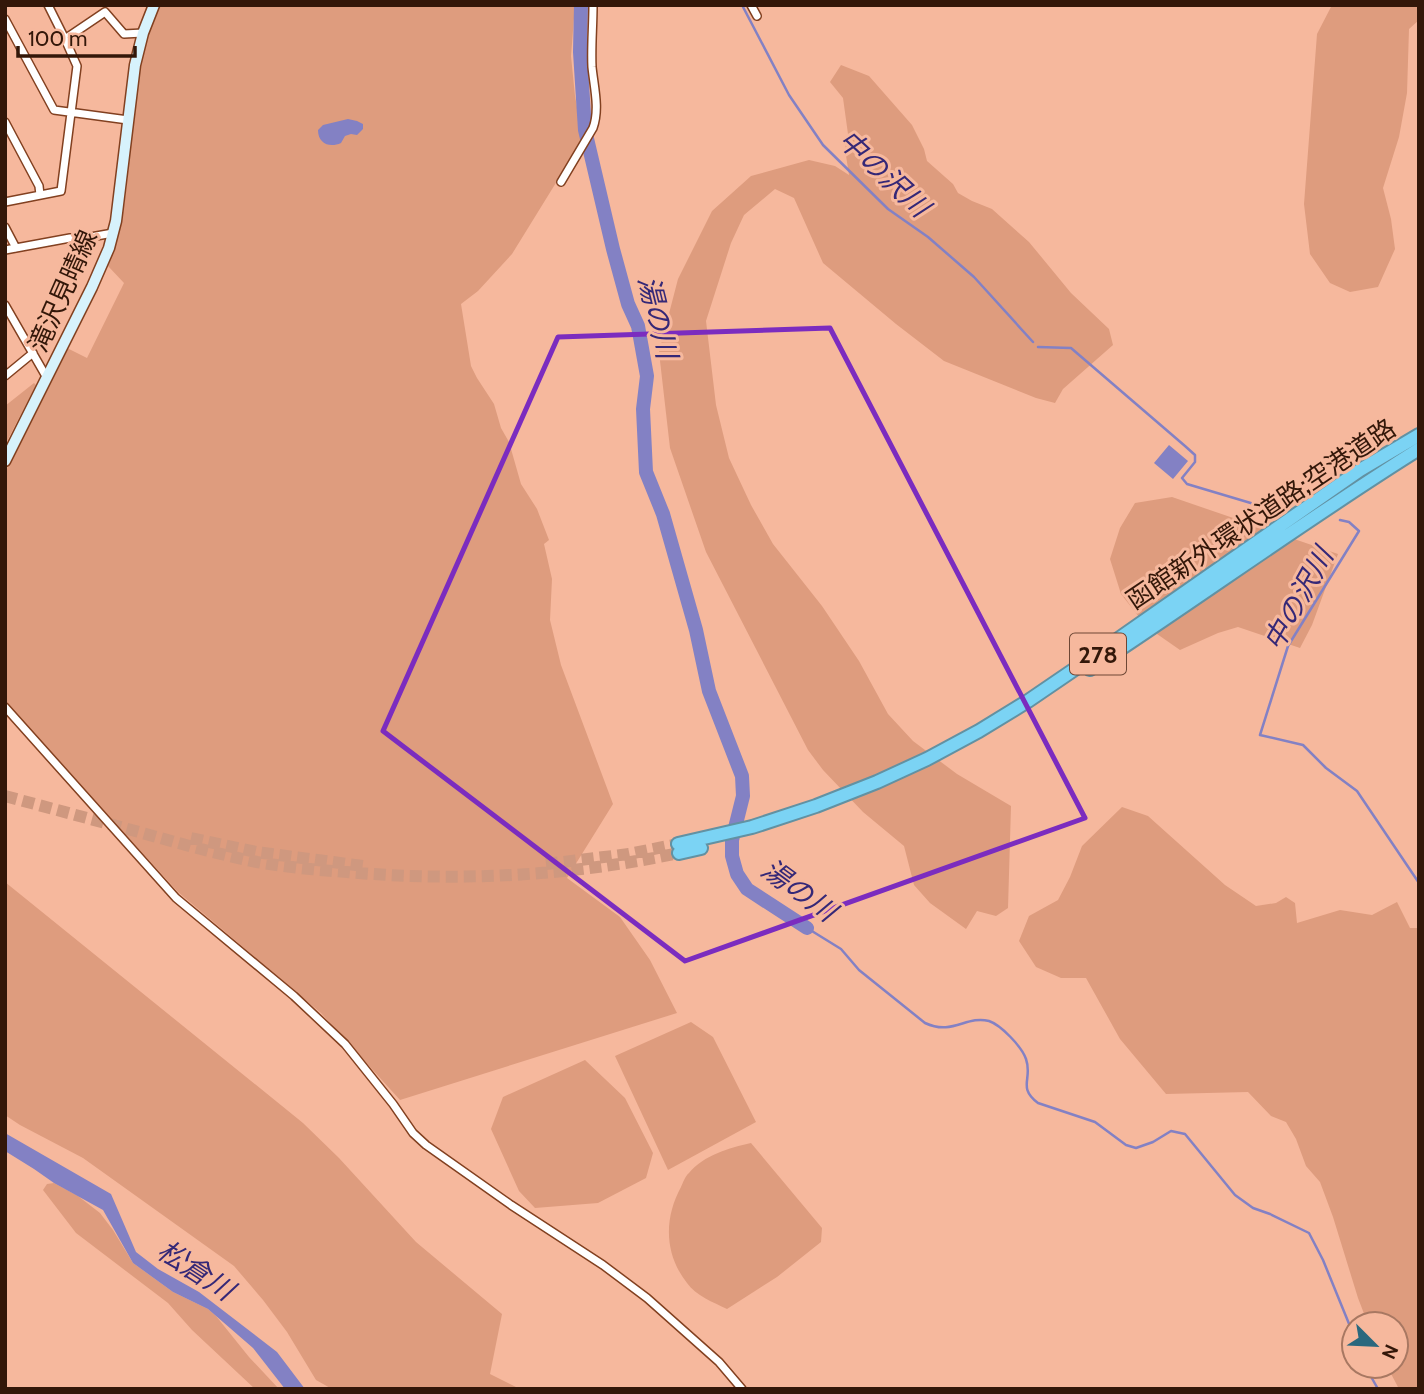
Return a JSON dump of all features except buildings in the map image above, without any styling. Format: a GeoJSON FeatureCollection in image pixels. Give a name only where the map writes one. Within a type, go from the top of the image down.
{"type":"FeatureCollection","features":[{"type":"Feature","properties":{"kind":"highway","name":"函館新外環状道路;空港道路"},"geometry":{"type":"LineString","coordinates":[[753,830],[877,782],[979,731],[1094,656],[1360,470],[1419,435]]}},
{"type":"Feature","properties":{"kind":"highway","name":"函館新外環状道路;空港道路"},"geometry":{"type":"LineString","coordinates":[[679,848],[818,813],[931,765],[982,737],[1099,663],[1419,449]]}},
{"type":"Feature","properties":{"kind":"street"},"geometry":{"type":"LineString","coordinates":[[5,202],[61,191],[77,66],[48,5]]}},
{"type":"Feature","properties":{"kind":"street","name":"滝沢見晴線"},"geometry":{"type":"LineString","coordinates":[[5,461],[103,265],[116,220],[135,65],[154,5]]}},
{"type":"Feature","properties":{"kind":"street"},"geometry":{"type":"LineString","coordinates":[[561,182],[593,128],[597,110],[592,64],[593,5]]}},
{"type":"Feature","properties":{"kind":"street"},"geometry":{"type":"LineString","coordinates":[[751,5],[757,16]]}},
{"type":"Feature","properties":{"kind":"street"},"geometry":{"type":"LineString","coordinates":[[65,39],[104,12],[124,34],[143,33]]}},
{"type":"Feature","properties":{"kind":"street"},"geometry":{"type":"LineString","coordinates":[[5,19],[54,110],[128,120]]}},
{"type":"Feature","properties":{"kind":"street"},"geometry":{"type":"LineString","coordinates":[[5,122],[39,186],[40,195]]}},
{"type":"Feature","properties":{"kind":"street"},"geometry":{"type":"LineString","coordinates":[[5,227],[16,248]]}},
{"type":"Feature","properties":{"kind":"street"},"geometry":{"type":"LineString","coordinates":[[5,250],[113,233]]}},
{"type":"Feature","properties":{"kind":"street"},"geometry":{"type":"LineString","coordinates":[[7,311],[47,378]]}},
{"type":"Feature","properties":{"kind":"street"},"geometry":{"type":"LineString","coordinates":[[5,376],[33,354]]}},
{"type":"Feature","properties":{"kind":"street"},"geometry":{"type":"LineString","coordinates":[[5,706],[176,898],[294,996],[345,1044],[413,1133],[511,1205],[603,1265],[647,1298],[711,1355],[742,1389]]}},
{"type":"Feature","properties":{"kind":"highlighted area"},"geometry":{"type":"Polygon","coordinates":[[[830,328],[1085,818],[685,961],[383,731],[558,337],[830,328]]]}},
{"type":"Feature","properties":{"kind":"shaded area"},"geometry":{"type":"Polygon","coordinates":[[[159,5],[575,5],[571,56],[583,139],[512,254],[478,291],[461,304],[471,366],[494,404],[521,484],[537,509],[549,540],[544,544],[552,579],[550,620],[561,665],[613,804],[567,878],[620,917],[650,960],[677,1013],[400,1100],[321,1013],[178,892],[5,702],[5,473],[67,348],[87,358],[124,283],[108,266],[122,219],[142,57],[159,5]]]}},
{"type":"Feature","properties":{"kind":"shaded area"},"geometry":{"type":"Polygon","coordinates":[[[1332,5],[1419,5],[1419,20],[1409,29],[1407,93],[1399,137],[1383,188],[1395,249],[1378,287],[1350,292],[1330,283],[1310,254],[1304,204],[1317,34],[1332,5]]]}},
{"type":"Feature","properties":{"kind":"shaded area"},"geometry":{"type":"Polygon","coordinates":[[[841,65],[869,76],[912,125],[927,161],[953,184],[958,193],[992,209],[1029,242],[1071,293],[1109,329],[1113,345],[1063,389],[1055,403],[944,361],[823,263],[794,198],[775,189],[744,215],[731,243],[706,321],[716,405],[729,458],[773,544],[822,606],[859,661],[888,714],[913,741],[957,774],[1011,806],[1008,908],[996,916],[977,911],[966,929],[930,903],[914,885],[904,846],[863,812],[808,750],[706,552],[670,448],[659,352],[678,279],[712,211],[751,176],[809,160],[835,166],[849,175],[845,149],[848,134],[843,98],[830,82],[841,65]]]}},
{"type":"Feature","properties":{"kind":"shaded area"},"geometry":{"type":"Polygon","coordinates":[[[348,119],[363,124],[363,129],[357,135],[345,136],[341,143],[333,145],[322,142],[318,130],[323,125],[348,119]]]}},
{"type":"Feature","properties":{"kind":"shaded area"},"geometry":{"type":"Polygon","coordinates":[[[34,383],[36,385],[5,445],[5,406],[34,383]]]}},
{"type":"Feature","properties":{"kind":"shaded area"},"geometry":{"type":"Polygon","coordinates":[[[1169,445],[1188,461],[1173,479],[1154,463],[1169,445]]]}},
{"type":"Feature","properties":{"kind":"shaded area"},"geometry":{"type":"Polygon","coordinates":[[[1172,497],[1338,554],[1312,625],[1300,648],[1238,627],[1180,650],[1147,627],[1121,594],[1110,559],[1120,528],[1135,503],[1172,497]]]}},
{"type":"Feature","properties":{"kind":"shaded area"},"geometry":{"type":"Polygon","coordinates":[[[1122,807],[1148,816],[1225,885],[1256,906],[1276,903],[1286,897],[1295,903],[1297,923],[1340,910],[1372,915],[1397,902],[1410,928],[1419,928],[1419,1389],[1399,1389],[1394,1380],[1410,1380],[1410,1310],[1363,1310],[1320,1182],[1306,1166],[1286,1122],[1271,1116],[1248,1092],[1166,1094],[1120,1039],[1086,978],[1061,978],[1036,967],[1019,941],[1029,916],[1058,900],[1082,846],[1122,807]]]}},
{"type":"Feature","properties":{"kind":"shaded area"},"geometry":{"type":"Polygon","coordinates":[[[5,882],[303,1123],[416,1242],[502,1314],[490,1374],[520,1389],[332,1389],[316,1380],[287,1332],[234,1266],[83,1158],[5,1115],[5,882]]]}},
{"type":"Feature","properties":{"kind":"shaded area"},"geometry":{"type":"Polygon","coordinates":[[[691,1022],[713,1037],[756,1122],[668,1170],[615,1056],[691,1022]]]}},
{"type":"Feature","properties":{"kind":"shaded area"},"geometry":{"type":"Polygon","coordinates":[[[585,1060],[625,1098],[653,1153],[646,1178],[598,1203],[535,1208],[519,1191],[491,1129],[503,1097],[585,1060]]]}},
{"type":"Feature","properties":{"kind":"shaded area"},"geometry":{"type":"Polygon","coordinates":[[[5,1133],[111,1194],[136,1252],[158,1269],[199,1292],[277,1352],[305,1389],[285,1389],[253,1348],[208,1309],[173,1292],[133,1263],[103,1210],[54,1183],[5,1151],[5,1133]]]}},
{"type":"Feature","properties":{"kind":"shaded area"},"geometry":{"type":"Polygon","coordinates":[[[751,1143],[822,1228],[821,1242],[777,1277],[727,1309],[695,1292],[679,1272],[671,1248],[669,1223],[675,1199],[685,1178],[695,1167],[717,1153],[751,1143]]]}},
{"type":"Feature","properties":{"kind":"shaded area"},"geometry":{"type":"Polygon","coordinates":[[[54,1183],[78,1196],[100,1213],[133,1263],[173,1292],[208,1309],[216,1316],[279,1389],[255,1389],[192,1330],[168,1303],[76,1233],[43,1190],[47,1184],[54,1183]]]}},
{"type":"Feature","properties":{"kind":"waterway","name":"湯の川"},"geometry":{"type":"LineString","coordinates":[[581,5],[580,52],[585,130],[613,249],[628,304],[638,326],[647,376],[643,409],[646,472],[663,514],[696,630],[709,691],[742,776],[743,796],[732,840],[732,856],[737,874],[747,889],[807,928]]}},
{"type":"Feature","properties":{"kind":"waterway","name":"中の沢川"},"geometry":{"type":"LineString","coordinates":[[742,5],[789,95],[823,145],[888,209],[928,237],[974,277],[1033,342]]}},
{"type":"Feature","properties":{"kind":"waterway","name":"中の沢川"},"geometry":{"type":"LineString","coordinates":[[1038,347],[1071,348],[1195,455],[1195,462],[1182,478],[1187,484],[1274,510]]}},
{"type":"Feature","properties":{"kind":"waterway","name":"中の沢川"},"geometry":{"type":"LineString","coordinates":[[1340,520],[1349,522],[1359,531],[1288,646],[1260,735],[1303,745],[1326,768],[1357,791],[1419,883]]}},
{"type":"Feature","properties":{"kind":"waterway","name":"湯の川"},"geometry":{"type":"LineString","coordinates":[[807,928],[841,949],[859,970],[925,1023],[944,1027],[981,1020],[999,1027],[1024,1054],[1028,1066],[1028,1092],[1038,1103],[1095,1122],[1126,1145],[1136,1148],[1171,1131],[1185,1134],[1235,1195],[1253,1208],[1309,1233],[1343,1310]]}},
{"type":"Feature","properties":{"kind":"waterway","name":"湯の川"},"geometry":{"type":"LineString","coordinates":[[1373,1380],[1378,1389]]}},
{"type":"Feature","properties":{"kind":"tunnel"},"geometry":{"type":"LineString","coordinates":[[5,796],[227,855],[268,864],[324,870],[389,875],[514,875],[597,867],[679,853]]}},
{"type":"Feature","properties":{"kind":"tunnel"},"geometry":{"type":"LineString","coordinates":[[191,838],[256,852],[363,866]]}},
{"type":"Feature","properties":{"kind":"tunnel"},"geometry":{"type":"LineString","coordinates":[[546,864],[629,854],[678,844]]}},
{"type":"Feature","properties":{"kind":"water label","name":"松倉川"},"geometry":{"type":"Point","coordinates":[196,1270]}}]}
